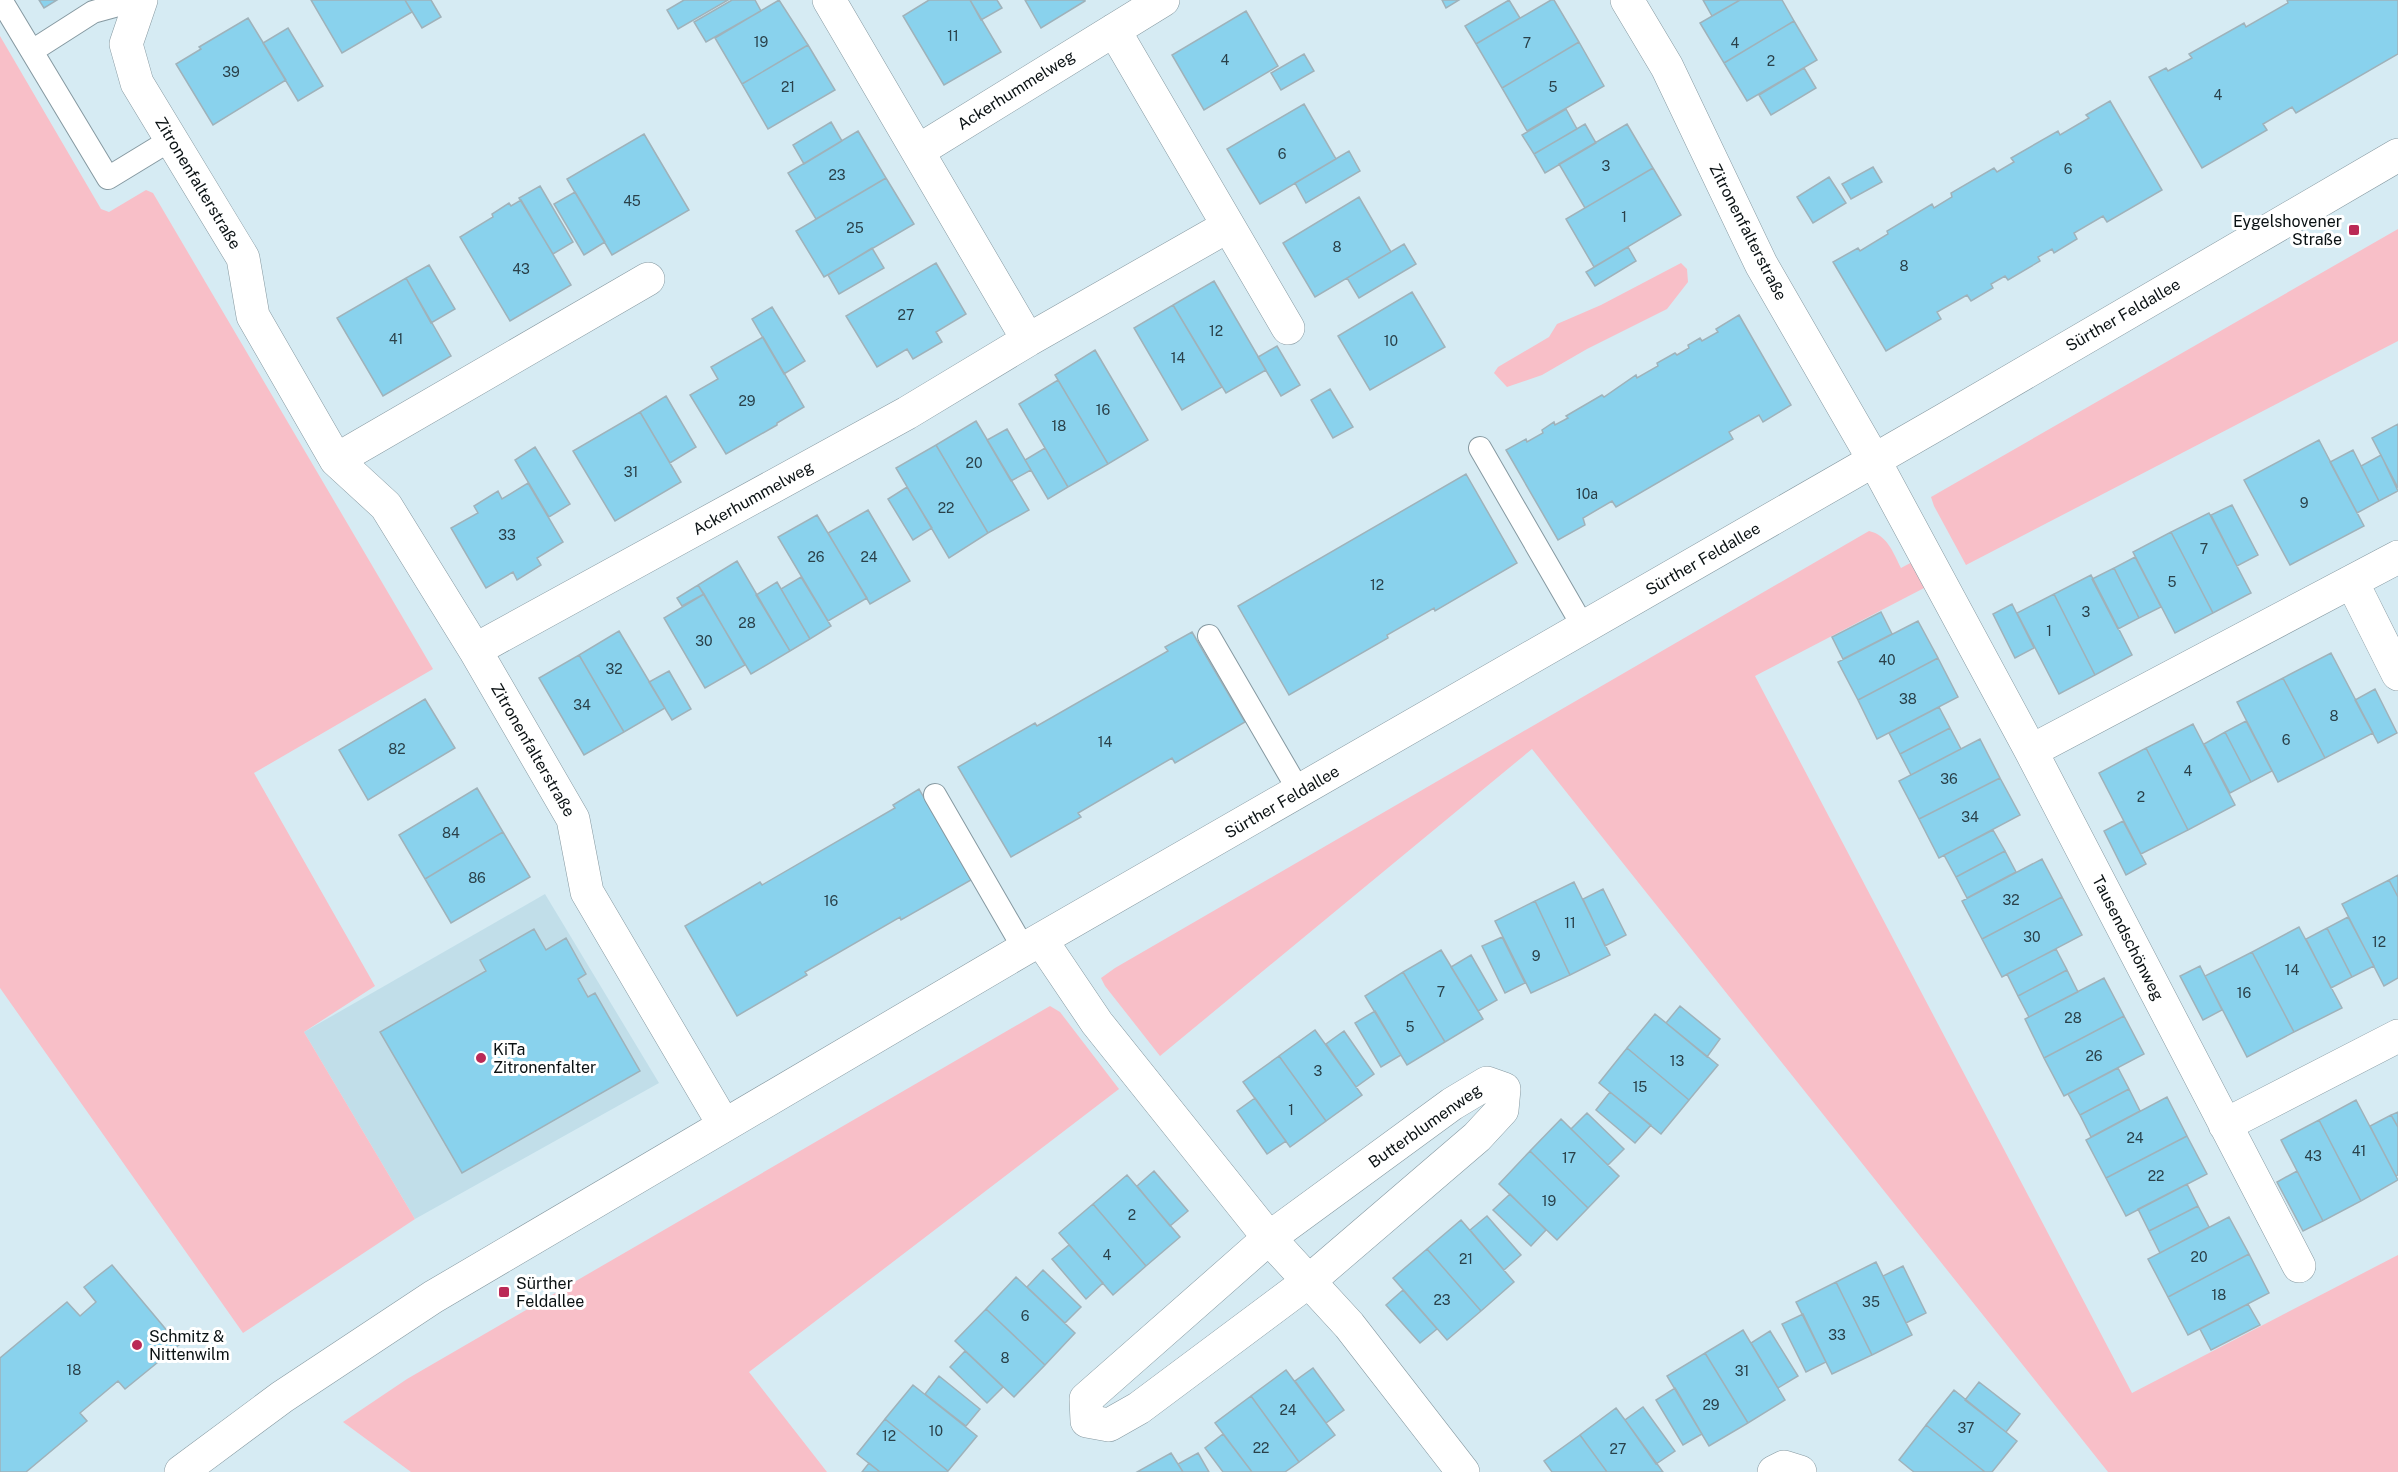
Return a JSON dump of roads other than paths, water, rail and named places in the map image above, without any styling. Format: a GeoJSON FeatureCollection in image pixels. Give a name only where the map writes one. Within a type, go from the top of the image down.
{"type":"FeatureCollection","features":[{"type":"Feature","properties":{"kind":"street","name":"Zitronenfalterstraße"},"geometry":{"type":"LineString","coordinates":[[139,0],[126,44],[137,83],[243,258],[253,316],[336,460],[386,506],[475,650],[573,819],[587,892],[724,1125]]}},
{"type":"Feature","properties":{"kind":"street"},"geometry":{"type":"LineString","coordinates":[[829,0],[1028,340]]}},
{"type":"Feature","properties":{"kind":"street","name":"Ackerhummelweg"},"geometry":{"type":"LineString","coordinates":[[918,151],[1163,0]]}},
{"type":"Feature","properties":{"kind":"street","name":"Zitronenfalterstraße"},"geometry":{"type":"LineString","coordinates":[[1627,0],[1667,67],[1761,264],[1874,460]]}},
{"type":"Feature","properties":{"kind":"street"},"geometry":{"type":"LineString","coordinates":[[1114,30],[1288,328]]}},
{"type":"Feature","properties":{"kind":"street","name":"Sürther Feldallee"},"geometry":{"type":"LineString","coordinates":[[181,1472],[282,1397],[433,1297],[1033,945],[2398,155]]}},
{"type":"Feature","properties":{"kind":"street","name":"Ackerhummelweg"},"geometry":{"type":"LineString","coordinates":[[475,650],[907,413],[1028,340],[1227,226]]}},
{"type":"Feature","properties":{"kind":"street"},"geometry":{"type":"LineString","coordinates":[[336,460],[648,279]]}},
{"type":"Feature","properties":{"kind":"street","name":"Tausendschönweg"},"geometry":{"type":"LineString","coordinates":[[1874,460],[2031,751],[2300,1266]]}},
{"type":"Feature","properties":{"kind":"street"},"geometry":{"type":"LineString","coordinates":[[2031,751],[2398,558]]}},
{"type":"Feature","properties":{"kind":"street"},"geometry":{"type":"LineString","coordinates":[[2352,582],[2398,674]]}},
{"type":"Feature","properties":{"kind":"street"},"geometry":{"type":"LineString","coordinates":[[1033,945],[1269,1238],[1348,1324],[1463,1472]]}},
{"type":"Feature","properties":{"kind":"street"},"geometry":{"type":"LineString","coordinates":[[2225,1125],[2398,1036]]}},
{"type":"Feature","properties":{"kind":"street","name":"Butterblumenweg"},"geometry":{"type":"LineString","coordinates":[[1487,1083],[1504,1089],[1502,1110],[1477,1137],[1309,1281],[1139,1408],[1109,1425],[1087,1421],[1086,1399],[1269,1238],[1452,1104],[1487,1083]]}},
{"type":"Feature","properties":{"kind":"street"},"geometry":{"type":"LineString","coordinates":[[1774,1472],[1784,1467],[1800,1472]]}},
{"type":"Feature","properties":{"kind":"lane"},"geometry":{"type":"LineString","coordinates":[[1,0],[108,178],[172,140]]}},
{"type":"Feature","properties":{"kind":"lane"},"geometry":{"type":"LineString","coordinates":[[32,51],[93,12],[139,0]]}},
{"type":"Feature","properties":{"kind":"lane"},"geometry":{"type":"LineString","coordinates":[[1480,448],[1584,627]]}},
{"type":"Feature","properties":{"kind":"lane"},"geometry":{"type":"LineString","coordinates":[[1209,636],[1299,791]]}},
{"type":"Feature","properties":{"kind":"lane"},"geometry":{"type":"LineString","coordinates":[[935,795],[1033,945]]}},
{"type":"Feature","properties":{"kind":"place","name":"Eygelshovener Straße"},"geometry":{"type":"Point","coordinates":[2354,230]}},
{"type":"Feature","properties":{"kind":"place","name":"KiTa Zitronenfalter"},"geometry":{"type":"Point","coordinates":[481,1058]}},
{"type":"Feature","properties":{"kind":"place","name":"Sürther Feldallee"},"geometry":{"type":"Point","coordinates":[504,1292]}},
{"type":"Feature","properties":{"kind":"place","name":"Schmitz & Nittenwilm"},"geometry":{"type":"Point","coordinates":[137,1345]}}]}
